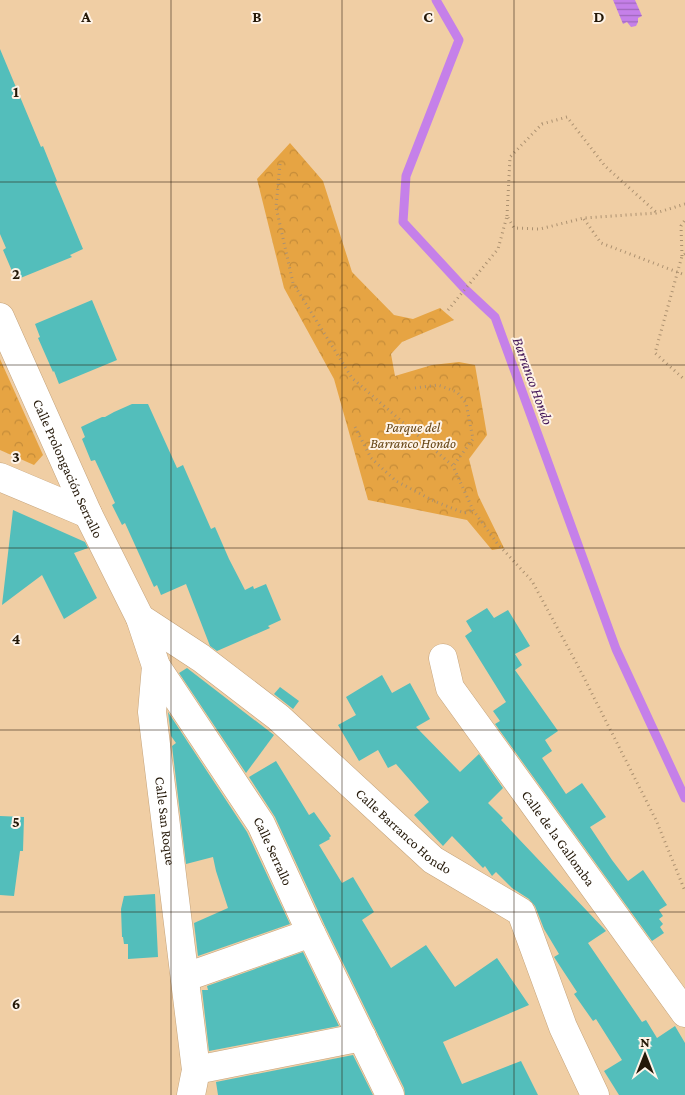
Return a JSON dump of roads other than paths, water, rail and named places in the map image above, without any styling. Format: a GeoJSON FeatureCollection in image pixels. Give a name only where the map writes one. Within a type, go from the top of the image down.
{"type":"FeatureCollection","features":[{"type":"Feature","properties":{"kind":"street","name":"Calle Prolongación Serrallo"},"geometry":{"type":"LineString","coordinates":[[0,317],[88,514],[140,618]]}},
{"type":"Feature","properties":{"kind":"street"},"geometry":{"type":"LineString","coordinates":[[0,477],[88,514]]}},
{"type":"Feature","properties":{"kind":"street","name":"Calle Serrallo"},"geometry":{"type":"LineString","coordinates":[[140,618],[156,666],[261,824],[390,1095]]}},
{"type":"Feature","properties":{"kind":"street","name":"Calle Barranco Hondo"},"geometry":{"type":"LineString","coordinates":[[140,618],[201,658],[278,717],[433,860],[520,912],[563,1027],[595,1095]]}},
{"type":"Feature","properties":{"kind":"street","name":"Calle de la Gallomba"},"geometry":{"type":"LineString","coordinates":[[443,658],[450,688],[685,1013]]}},
{"type":"Feature","properties":{"kind":"street","name":"Calle San Roque"},"geometry":{"type":"LineString","coordinates":[[156,666],[152,712],[186,977],[194,1083],[362,1037]]}},
{"type":"Feature","properties":{"kind":"street"},"geometry":{"type":"LineString","coordinates":[[186,977],[311,932]]}},
{"type":"Feature","properties":{"kind":"waterway","name":"Barranco Hondo"},"geometry":{"type":"LineString","coordinates":[[436,0],[459,40],[406,176],[403,222],[465,289],[495,317],[616,649],[685,798]]}},
{"type":"Feature","properties":{"kind":"park label","name":"Parque del Barranco Hondo"},"geometry":{"type":"Point","coordinates":[413,436]}}]}
